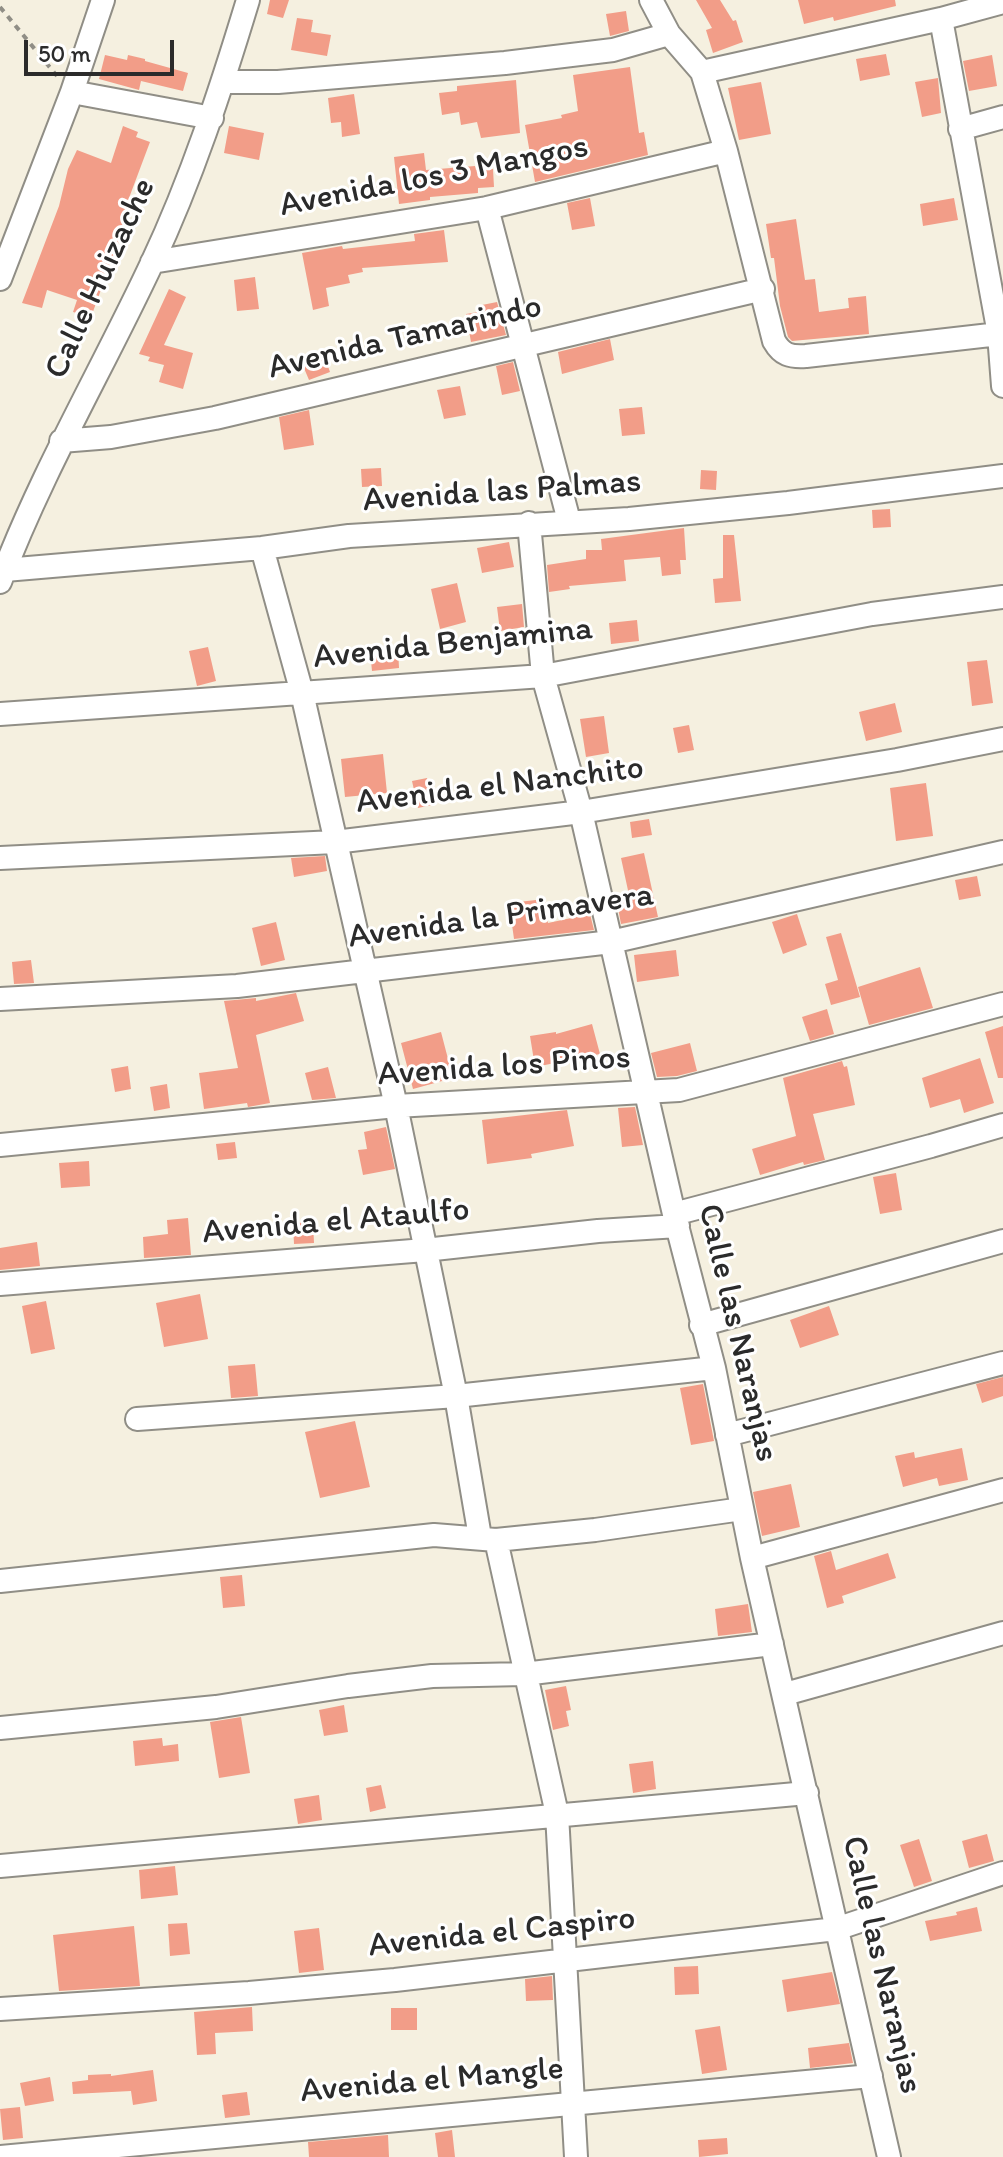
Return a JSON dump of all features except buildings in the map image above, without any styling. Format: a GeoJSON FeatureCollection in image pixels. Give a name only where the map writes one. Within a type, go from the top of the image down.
{"type":"FeatureCollection","features":[{"type":"Feature","properties":{"kind":"street"},"geometry":{"type":"LineString","coordinates":[[0,279],[72,92],[103,0]]}},
{"type":"Feature","properties":{"kind":"street","name":"Calle Huizache"},"geometry":{"type":"LineString","coordinates":[[2,576],[61,441],[152,262],[212,118],[248,0]]}},
{"type":"Feature","properties":{"kind":"street"},"geometry":{"type":"LineString","coordinates":[[651,0],[669,34],[702,72],[763,289],[774,341],[781,352],[792,357],[806,356],[999,334]]}},
{"type":"Feature","properties":{"kind":"street"},"geometry":{"type":"LineString","coordinates":[[702,72],[941,19],[1003,2]]}},
{"type":"Feature","properties":{"kind":"street"},"geometry":{"type":"LineString","coordinates":[[941,19],[960,129],[993,254],[1002,372]]}},
{"type":"Feature","properties":{"kind":"street"},"geometry":{"type":"LineString","coordinates":[[224,82],[278,82],[505,63],[613,50],[669,34]]}},
{"type":"Feature","properties":{"kind":"street"},"geometry":{"type":"LineString","coordinates":[[72,92],[212,118]]}},
{"type":"Feature","properties":{"kind":"street"},"geometry":{"type":"LineString","coordinates":[[960,129],[1003,117]]}},
{"type":"Feature","properties":{"kind":"street","name":"Avenida los 3 Mangos"},"geometry":{"type":"LineString","coordinates":[[152,262],[487,208],[726,151]]}},
{"type":"Feature","properties":{"kind":"street"},"geometry":{"type":"LineString","coordinates":[[487,208],[569,521]]}},
{"type":"Feature","properties":{"kind":"street","name":"Avenida Tamarindo"},"geometry":{"type":"LineString","coordinates":[[61,441],[111,437],[215,418],[763,289]]}},
{"type":"Feature","properties":{"kind":"street","name":"Avenida las Palmas"},"geometry":{"type":"LineString","coordinates":[[2,576],[349,536],[629,519],[1003,476]]}},
{"type":"Feature","properties":{"kind":"street","name":"Calle las Naranjas"},"geometry":{"type":"LineString","coordinates":[[529,523],[543,676],[581,812],[701,1325],[714,1368],[752,1558],[889,2157]]}},
{"type":"Feature","properties":{"kind":"street"},"geometry":{"type":"LineString","coordinates":[[262,548],[302,693],[396,1106],[488,1539],[557,1814],[576,2157]]}},
{"type":"Feature","properties":{"kind":"street","name":"Avenida Benjamina"},"geometry":{"type":"LineString","coordinates":[[0,714],[543,676],[872,614],[1003,597]]}},
{"type":"Feature","properties":{"kind":"street","name":"Avenida el Nanchito"},"geometry":{"type":"LineString","coordinates":[[0,858],[335,842],[581,812],[897,760],[1003,739]]}},
{"type":"Feature","properties":{"kind":"street","name":"Avenida la Primavera"},"geometry":{"type":"LineString","coordinates":[[0,999],[237,986],[611,942],[1003,852]]}},
{"type":"Feature","properties":{"kind":"street","name":"Avenida los Pinos"},"geometry":{"type":"LineString","coordinates":[[0,1145],[396,1106],[679,1090],[1003,1004]]}},
{"type":"Feature","properties":{"kind":"street","name":"Avenida el Ataulfo"},"geometry":{"type":"LineString","coordinates":[[0,1284],[425,1250],[676,1220],[1003,1125]]}},
{"type":"Feature","properties":{"kind":"street"},"geometry":{"type":"LineString","coordinates":[[701,1325],[1003,1241]]}},
{"type":"Feature","properties":{"kind":"street"},"geometry":{"type":"LineString","coordinates":[[727,1435],[1003,1363]]}},
{"type":"Feature","properties":{"kind":"street"},"geometry":{"type":"LineString","coordinates":[[137,1419],[456,1396],[714,1368]]}},
{"type":"Feature","properties":{"kind":"street"},"geometry":{"type":"LineString","coordinates":[[752,1558],[1003,1490]]}},
{"type":"Feature","properties":{"kind":"street"},"geometry":{"type":"LineString","coordinates":[[0,1581],[434,1535],[488,1539],[595,1530],[742,1509]]}},
{"type":"Feature","properties":{"kind":"street"},"geometry":{"type":"LineString","coordinates":[[785,1694],[1003,1633]]}},
{"type":"Feature","properties":{"kind":"street"},"geometry":{"type":"LineString","coordinates":[[0,1728],[216,1707],[432,1676],[524,1674],[772,1644]]}},
{"type":"Feature","properties":{"kind":"street"},"geometry":{"type":"LineString","coordinates":[[0,1866],[807,1793]]}},
{"type":"Feature","properties":{"kind":"street","name":"Avenida el Caspiro"},"geometry":{"type":"LineString","coordinates":[[0,2009],[263,1992],[836,1929],[1003,1873]]}},
{"type":"Feature","properties":{"kind":"street","name":"Avenida el Mangle"},"geometry":{"type":"LineString","coordinates":[[0,2157],[871,2076]]}},
{"type":"Feature","properties":{"kind":"path"},"geometry":{"type":"LineString","coordinates":[[0,7],[72,92]]}}]}
